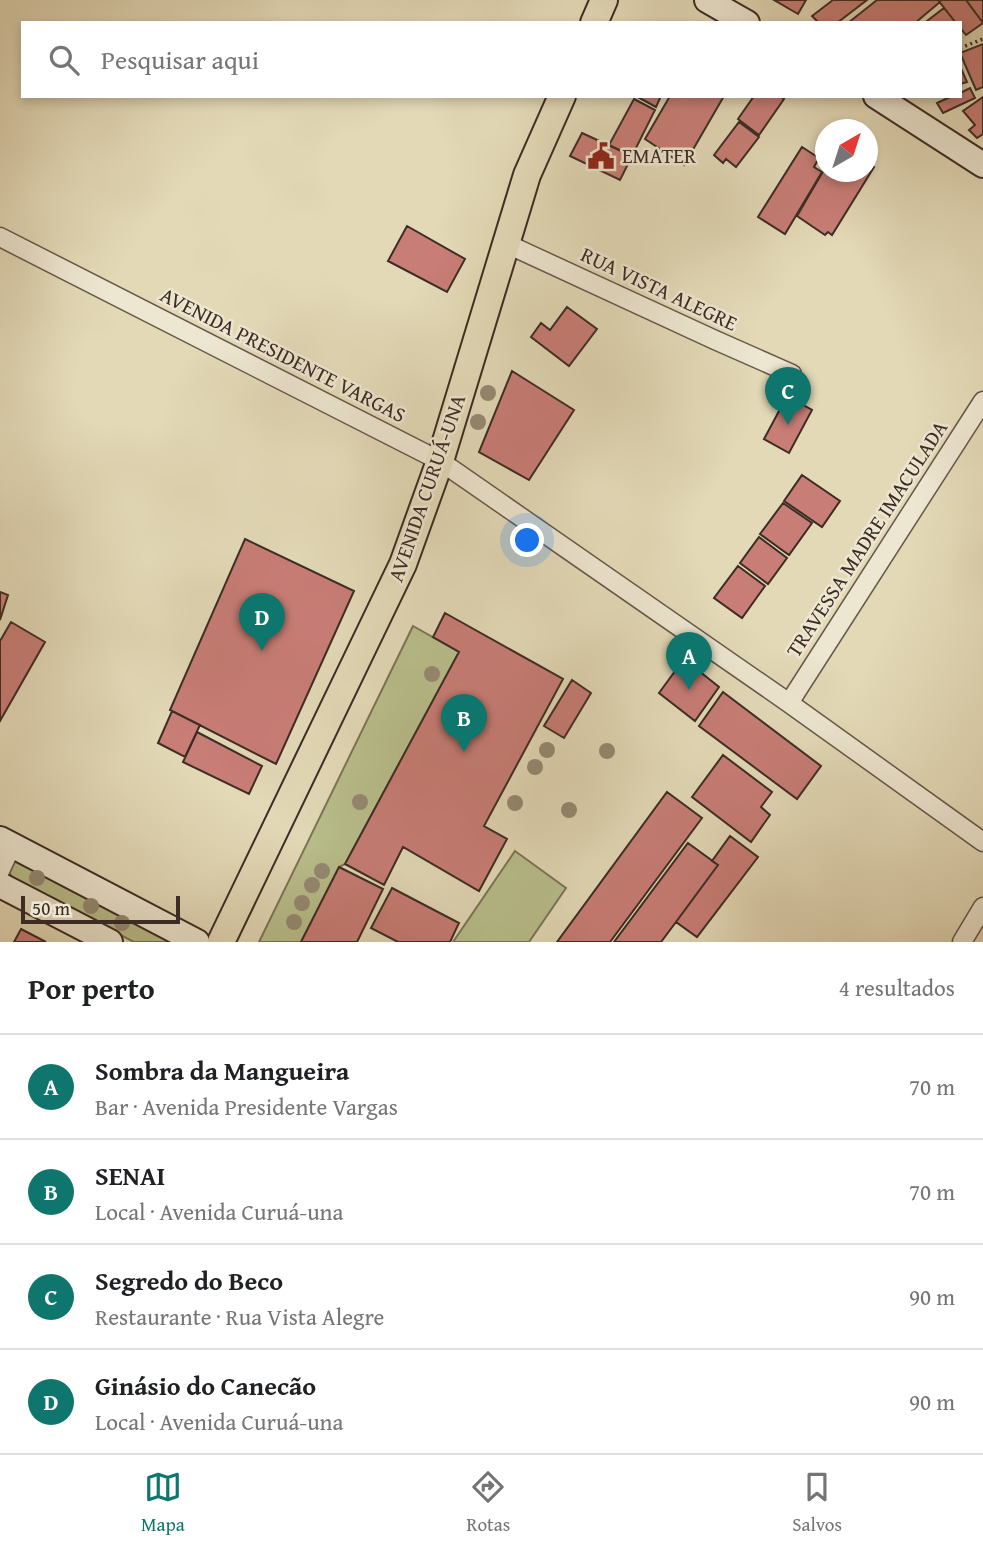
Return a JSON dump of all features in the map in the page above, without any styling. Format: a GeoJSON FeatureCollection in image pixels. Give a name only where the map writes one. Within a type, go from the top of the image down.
{"type":"FeatureCollection","features":[{"type":"Feature","properties":{"kind":"main road"},"geometry":{"type":"LineString","coordinates":[[595,21],[604,0]]}},
{"type":"Feature","properties":{"kind":"main road","name":"AVENIDA CURUÁ-UNA"},"geometry":{"type":"LineString","coordinates":[[221,942],[403,565],[440,461],[527,175],[561,98]]}},
{"type":"Feature","properties":{"kind":"street"},"geometry":{"type":"LineString","coordinates":[[707,0],[744,21]]}},
{"type":"Feature","properties":{"kind":"street"},"geometry":{"type":"LineString","coordinates":[[879,98],[983,165]]}},
{"type":"Feature","properties":{"kind":"street","name":"AVENIDA PRESIDENTE VARGAS"},"geometry":{"type":"LineString","coordinates":[[0,237],[440,461],[789,703],[983,842]]}},
{"type":"Feature","properties":{"kind":"street","name":"RUA VISTA ALEGRE"},"geometry":{"type":"LineString","coordinates":[[507,244],[792,374]]}},
{"type":"Feature","properties":{"kind":"street","name":"TRAVESSA MADRE IMACULADA"},"geometry":{"type":"LineString","coordinates":[[789,703],[983,401]]}},
{"type":"Feature","properties":{"kind":"street"},"geometry":{"type":"LineString","coordinates":[[0,871],[6,842],[197,942]]}},
{"type":"Feature","properties":{"kind":"street"},"geometry":{"type":"LineString","coordinates":[[0,885],[110,942]]}},
{"type":"Feature","properties":{"kind":"street"},"geometry":{"type":"LineString","coordinates":[[962,942],[983,907]]}},
{"type":"Feature","properties":{"kind":"path"},"geometry":{"type":"LineString","coordinates":[[962,47],[983,39]]}},
{"type":"Feature","properties":{"kind":"green space"},"geometry":{"type":"Polygon","coordinates":[[[413,626],[459,652],[345,864],[339,867],[301,942],[259,942],[413,626]]]}},
{"type":"Feature","properties":{"kind":"green space"},"geometry":{"type":"Polygon","coordinates":[[[515,851],[566,888],[529,942],[453,942],[515,851]]]}},
{"type":"Feature","properties":{"kind":"green space"},"geometry":{"type":"Polygon","coordinates":[[[21,858],[187,942],[134,942],[14,880],[8,871],[12,861],[21,858]]]}},
{"type":"Feature","properties":{"kind":"building"},"geometry":{"type":"Polygon","coordinates":[[[774,0],[806,0],[798,14],[774,0]]]}},
{"type":"Feature","properties":{"kind":"building"},"geometry":{"type":"Polygon","coordinates":[[[833,0],[867,0],[840,21],[817,21],[812,16],[833,0]]]}},
{"type":"Feature","properties":{"kind":"building"},"geometry":{"type":"Polygon","coordinates":[[[877,0],[940,2],[917,21],[851,21],[877,0]]]}},
{"type":"Feature","properties":{"kind":"building"},"geometry":{"type":"Polygon","coordinates":[[[938,0],[966,0],[983,23],[966,35],[962,30],[962,21],[954,21],[938,0]]]}},
{"type":"Feature","properties":{"kind":"building"},"geometry":{"type":"Polygon","coordinates":[[[966,0],[983,0],[983,23],[966,0]]]}},
{"type":"Feature","properties":{"kind":"building"},"geometry":{"type":"Polygon","coordinates":[[[944,8],[954,21],[927,21],[944,8]]]}},
{"type":"Feature","properties":{"kind":"building"},"geometry":{"type":"Polygon","coordinates":[[[983,44],[983,87],[976,90],[962,52],[983,44]]]}},
{"type":"Feature","properties":{"kind":"building"},"geometry":{"type":"Polygon","coordinates":[[[962,71],[967,82],[962,83],[962,71]]]}},
{"type":"Feature","properties":{"kind":"building"},"geometry":{"type":"Polygon","coordinates":[[[970,88],[975,98],[943,113],[937,103],[948,98],[962,98],[962,92],[970,88]]]}},
{"type":"Feature","properties":{"kind":"building"},"geometry":{"type":"Polygon","coordinates":[[[983,97],[983,134],[977,138],[969,130],[975,125],[963,111],[983,97]]]}},
{"type":"Feature","properties":{"kind":"building"},"geometry":{"type":"Polygon","coordinates":[[[640,98],[660,98],[656,107],[640,98]]]}},
{"type":"Feature","properties":{"kind":"building"},"geometry":{"type":"Polygon","coordinates":[[[669,98],[723,98],[684,165],[645,139],[669,98]]]}},
{"type":"Feature","properties":{"kind":"building"},"geometry":{"type":"Polygon","coordinates":[[[753,98],[784,99],[759,135],[738,119],[753,98]]]}},
{"type":"Feature","properties":{"kind":"building","name":"EMATER"},"geometry":{"type":"Polygon","coordinates":[[[634,99],[655,110],[632,156],[609,145],[634,99]]]}},
{"type":"Feature","properties":{"kind":"building"},"geometry":{"type":"Polygon","coordinates":[[[739,122],[759,137],[736,167],[726,159],[723,163],[714,155],[739,122]]]}},
{"type":"Feature","properties":{"kind":"building","name":"EMATER"},"geometry":{"type":"Polygon","coordinates":[[[582,133],[632,156],[620,180],[570,156],[582,133]]]}},
{"type":"Feature","properties":{"kind":"building"},"geometry":{"type":"Polygon","coordinates":[[[802,147],[815,155],[816,182],[785,234],[758,217],[802,147]]]}},
{"type":"Feature","properties":{"kind":"building"},"geometry":{"type":"Polygon","coordinates":[[[817,182],[865,182],[832,235],[828,232],[825,235],[797,216],[817,182]]]}},
{"type":"Feature","properties":{"kind":"building"},"geometry":{"type":"Polygon","coordinates":[[[407,226],[465,259],[447,292],[388,261],[407,226]]]}},
{"type":"Feature","properties":{"kind":"building"},"geometry":{"type":"Polygon","coordinates":[[[567,307],[597,329],[569,366],[531,337],[541,323],[550,330],[567,307]]]}},
{"type":"Feature","properties":{"kind":"building"},"geometry":{"type":"Polygon","coordinates":[[[512,371],[574,410],[529,480],[479,452],[512,371]]]}},
{"type":"Feature","properties":{"kind":"building"},"geometry":{"type":"Polygon","coordinates":[[[787,396],[812,410],[789,453],[764,439],[787,396]]]}},
{"type":"Feature","properties":{"kind":"building"},"geometry":{"type":"Polygon","coordinates":[[[802,475],[840,501],[822,527],[784,501],[802,475]]]}},
{"type":"Feature","properties":{"kind":"building"},"geometry":{"type":"Polygon","coordinates":[[[783,503],[812,523],[789,555],[760,534],[783,503]]]}},
{"type":"Feature","properties":{"kind":"building"},"geometry":{"type":"Polygon","coordinates":[[[759,537],[787,558],[768,584],[740,563],[759,537]]]}},
{"type":"Feature","properties":{"kind":"building"},"geometry":{"type":"Polygon","coordinates":[[[245,539],[354,591],[276,764],[170,710],[245,539]]]}},
{"type":"Feature","properties":{"kind":"building"},"geometry":{"type":"Polygon","coordinates":[[[738,566],[765,586],[742,618],[714,598],[738,566]]]}},
{"type":"Feature","properties":{"kind":"building"},"geometry":{"type":"Polygon","coordinates":[[[0,592],[8,595],[0,620],[0,592]]]}},
{"type":"Feature","properties":{"kind":"building"},"geometry":{"type":"Polygon","coordinates":[[[445,613],[563,679],[484,826],[507,839],[479,891],[403,847],[384,885],[345,864],[459,652],[433,637],[445,613]]]}},
{"type":"Feature","properties":{"kind":"building"},"geometry":{"type":"Polygon","coordinates":[[[11,622],[45,642],[0,721],[0,641],[11,622]]]}},
{"type":"Feature","properties":{"kind":"building"},"geometry":{"type":"Polygon","coordinates":[[[684,659],[719,687],[695,721],[659,693],[684,659]]]}},
{"type":"Feature","properties":{"kind":"building"},"geometry":{"type":"Polygon","coordinates":[[[572,680],[591,693],[564,738],[544,726],[572,680]]]}},
{"type":"Feature","properties":{"kind":"building"},"geometry":{"type":"Polygon","coordinates":[[[723,692],[821,766],[797,799],[699,726],[723,692]]]}},
{"type":"Feature","properties":{"kind":"building"},"geometry":{"type":"Polygon","coordinates":[[[172,711],[200,725],[185,757],[158,743],[172,711]]]}},
{"type":"Feature","properties":{"kind":"building"},"geometry":{"type":"Polygon","coordinates":[[[197,732],[262,766],[249,794],[183,762],[197,732]]]}},
{"type":"Feature","properties":{"kind":"building"},"geometry":{"type":"Polygon","coordinates":[[[723,755],[772,792],[761,807],[770,815],[751,842],[692,797],[723,755]]]}},
{"type":"Feature","properties":{"kind":"building"},"geometry":{"type":"Polygon","coordinates":[[[667,792],[702,818],[610,942],[557,942],[667,792]]]}},
{"type":"Feature","properties":{"kind":"building"},"geometry":{"type":"Polygon","coordinates":[[[730,836],[758,857],[697,937],[676,922],[718,865],[712,861],[730,836]]]}},
{"type":"Feature","properties":{"kind":"building"},"geometry":{"type":"Polygon","coordinates":[[[688,843],[718,865],[676,922],[661,942],[614,942],[688,843]]]}},
{"type":"Feature","properties":{"kind":"building"},"geometry":{"type":"Polygon","coordinates":[[[339,867],[383,889],[357,942],[301,942],[339,867]]]}},
{"type":"Feature","properties":{"kind":"building"},"geometry":{"type":"Polygon","coordinates":[[[392,888],[459,923],[450,942],[398,942],[371,928],[392,888]]]}},
{"type":"Feature","properties":{"kind":"building"},"geometry":{"type":"Polygon","coordinates":[[[21,929],[46,942],[14,942],[21,929]]]}},
{"type":"Feature","properties":{"kind":"place","name":"EMATER"},"geometry":{"type":"Point","coordinates":[601,156]}},
{"type":"Feature","properties":{"kind":"place","name":"Segredo do Beco"},"geometry":{"type":"Point","coordinates":[788,425]}},
{"type":"Feature","properties":{"kind":"place","name":"Ginásio do Canecão"},"geometry":{"type":"Point","coordinates":[262,651]}},
{"type":"Feature","properties":{"kind":"place","name":"Sombra da Mangueira"},"geometry":{"type":"Point","coordinates":[689,690]}},
{"type":"Feature","properties":{"kind":"place","name":"SENAI"},"geometry":{"type":"Point","coordinates":[464,752]}}]}
